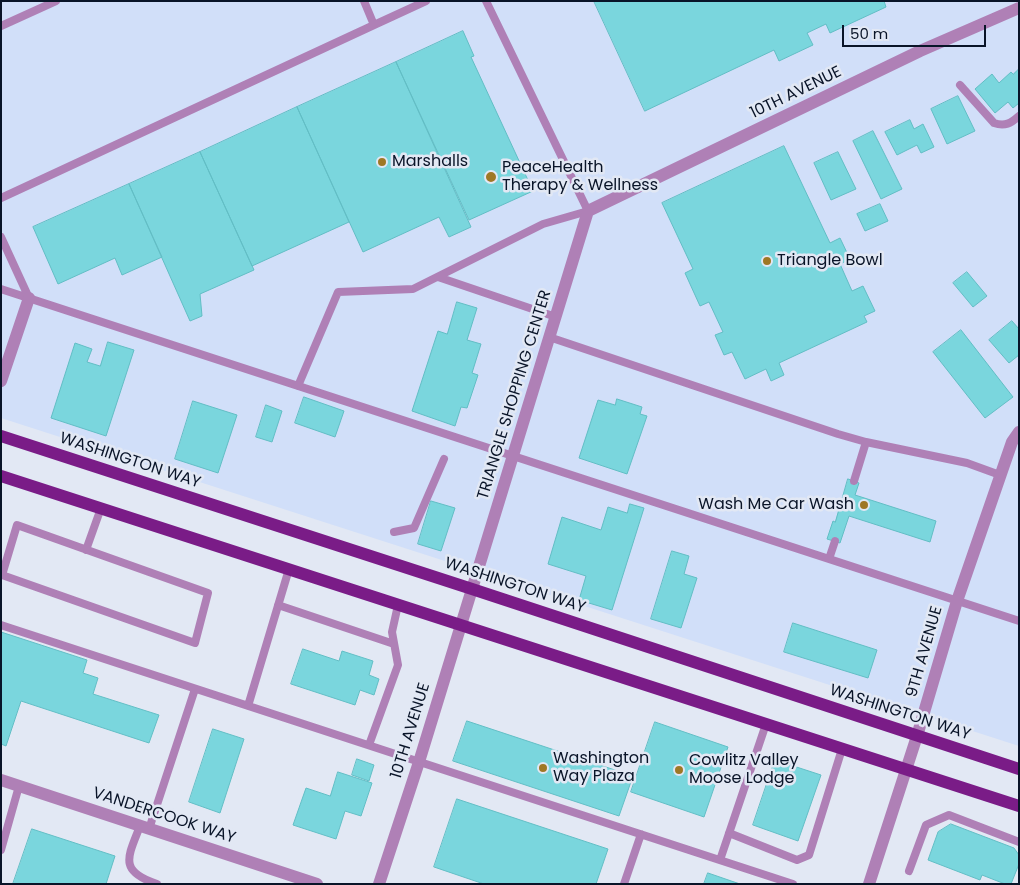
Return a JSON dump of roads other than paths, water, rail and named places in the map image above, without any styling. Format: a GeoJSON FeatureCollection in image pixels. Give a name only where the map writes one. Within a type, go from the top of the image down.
{"type":"FeatureCollection","features":[{"type":"Feature","properties":{"kind":"main road","name":"WASHINGTON WAY"},"geometry":{"type":"LineString","coordinates":[[1,436],[1019,769]]}},
{"type":"Feature","properties":{"kind":"main road"},"geometry":{"type":"LineString","coordinates":[[1,476],[1019,806]]}},
{"type":"Feature","properties":{"kind":"street","name":"10TH AVENUE"},"geometry":{"type":"LineString","coordinates":[[588,211],[920,51],[1019,8]]}},
{"type":"Feature","properties":{"kind":"street","name":"TRIANGLE SHOPPING CENTER"},"geometry":{"type":"LineString","coordinates":[[472,589],[588,211]]}},
{"type":"Feature","properties":{"kind":"street"},"geometry":{"type":"LineString","coordinates":[[1,381],[29,298]]}},
{"type":"Feature","properties":{"kind":"street","name":"9TH AVENUE"},"geometry":{"type":"LineString","coordinates":[[869,884],[918,736],[956,601],[1012,442],[1019,432]]}},
{"type":"Feature","properties":{"kind":"street","name":"10TH AVENUE"},"geometry":{"type":"LineString","coordinates":[[379,884],[472,589]]}},
{"type":"Feature","properties":{"kind":"street","name":"VANDERCOOK WAY"},"geometry":{"type":"LineString","coordinates":[[1,780],[317,884]]}},
{"type":"Feature","properties":{"kind":"lane"},"geometry":{"type":"LineString","coordinates":[[1,26],[56,1]]}},
{"type":"Feature","properties":{"kind":"lane"},"geometry":{"type":"LineString","coordinates":[[364,1],[374,25]]}},
{"type":"Feature","properties":{"kind":"lane"},"geometry":{"type":"LineString","coordinates":[[1,198],[426,1]]}},
{"type":"Feature","properties":{"kind":"lane"},"geometry":{"type":"LineString","coordinates":[[298,386],[338,292],[413,289],[543,224],[588,211],[486,1]]}},
{"type":"Feature","properties":{"kind":"lane"},"geometry":{"type":"LineString","coordinates":[[960,85],[994,123],[999,125],[1008,124],[1019,116]]}},
{"type":"Feature","properties":{"kind":"lane"},"geometry":{"type":"LineString","coordinates":[[1,237],[29,298]]}},
{"type":"Feature","properties":{"kind":"lane"},"geometry":{"type":"LineString","coordinates":[[438,277],[556,317]]}},
{"type":"Feature","properties":{"kind":"lane"},"geometry":{"type":"LineString","coordinates":[[1,289],[1019,621]]}},
{"type":"Feature","properties":{"kind":"lane"},"geometry":{"type":"LineString","coordinates":[[549,337],[764,410],[866,442],[967,463],[1000,475]]}},
{"type":"Feature","properties":{"kind":"lane"},"geometry":{"type":"LineString","coordinates":[[854,481],[866,442]]}},
{"type":"Feature","properties":{"kind":"lane"},"geometry":{"type":"LineString","coordinates":[[394,532],[414,528],[444,459]]}},
{"type":"Feature","properties":{"kind":"lane"},"geometry":{"type":"LineString","coordinates":[[86,550],[101,508]]}},
{"type":"Feature","properties":{"kind":"lane"},"geometry":{"type":"LineString","coordinates":[[17,525],[86,550],[208,593],[195,643],[2,574],[17,525]]}},
{"type":"Feature","properties":{"kind":"lane"},"geometry":{"type":"LineString","coordinates":[[829,559],[835,541]]}},
{"type":"Feature","properties":{"kind":"lane"},"geometry":{"type":"LineString","coordinates":[[248,706],[289,569]]}},
{"type":"Feature","properties":{"kind":"lane"},"geometry":{"type":"LineString","coordinates":[[278,605],[394,644]]}},
{"type":"Feature","properties":{"kind":"lane"},"geometry":{"type":"LineString","coordinates":[[369,745],[398,664],[392,632],[398,605]]}},
{"type":"Feature","properties":{"kind":"lane"},"geometry":{"type":"LineString","coordinates":[[1,626],[794,884]]}},
{"type":"Feature","properties":{"kind":"lane"},"geometry":{"type":"LineString","coordinates":[[157,884],[141,878],[129,864],[128,856],[144,827],[195,689]]}},
{"type":"Feature","properties":{"kind":"lane"},"geometry":{"type":"LineString","coordinates":[[720,860],[766,724]]}},
{"type":"Feature","properties":{"kind":"lane"},"geometry":{"type":"LineString","coordinates":[[729,833],[798,860],[809,855],[842,749]]}},
{"type":"Feature","properties":{"kind":"lane"},"geometry":{"type":"LineString","coordinates":[[1,850],[20,786]]}},
{"type":"Feature","properties":{"kind":"lane"},"geometry":{"type":"LineString","coordinates":[[909,871],[926,825],[949,815],[1019,842]]}},
{"type":"Feature","properties":{"kind":"lane"},"geometry":{"type":"LineString","coordinates":[[624,884],[641,834]]}},
{"type":"Feature","properties":{"kind":"place","name":"Marshalls"},"geometry":{"type":"Point","coordinates":[382,162]}},
{"type":"Feature","properties":{"kind":"place","name":"PeaceHealth Therapy & Wellness"},"geometry":{"type":"Point","coordinates":[491,177]}},
{"type":"Feature","properties":{"kind":"place","name":"Triangle Bowl"},"geometry":{"type":"Point","coordinates":[767,261]}},
{"type":"Feature","properties":{"kind":"place","name":"Wash Me Car Wash"},"geometry":{"type":"Point","coordinates":[864,505]}},
{"type":"Feature","properties":{"kind":"place","name":"Washington Way Plaza"},"geometry":{"type":"Point","coordinates":[543,768]}},
{"type":"Feature","properties":{"kind":"place","name":"Cowlitz Valley Moose Lodge"},"geometry":{"type":"Point","coordinates":[679,770]}}]}
